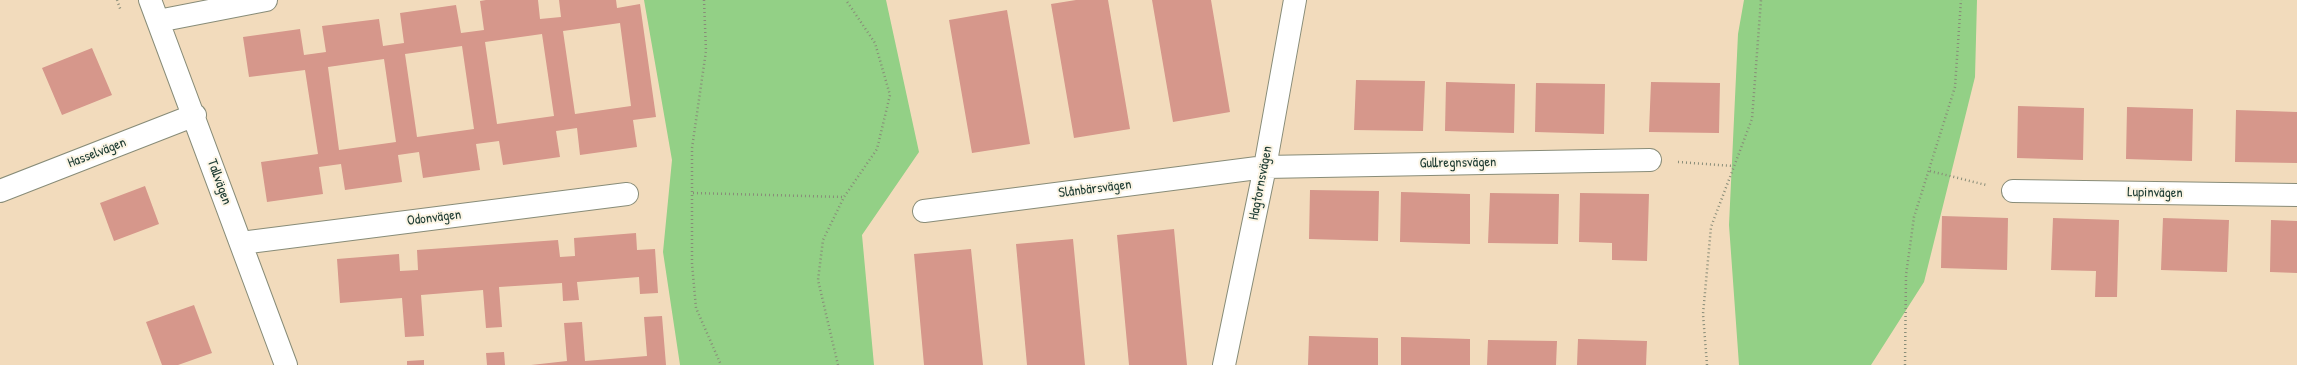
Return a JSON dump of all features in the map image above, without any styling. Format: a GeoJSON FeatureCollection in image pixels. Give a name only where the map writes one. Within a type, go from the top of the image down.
{"type":"FeatureCollection","features":[{"type":"Feature","properties":{"kind":"street","name":"Tallvägen"},"geometry":{"type":"LineString","coordinates":[[150,0],[195,115],[286,365]]}},
{"type":"Feature","properties":{"kind":"street"},"geometry":{"type":"LineString","coordinates":[[158,20],[266,0]]}},
{"type":"Feature","properties":{"kind":"street","name":"Hagtornsvägen"},"geometry":{"type":"LineString","coordinates":[[1224,365],[1265,167],[1294,0]]}},
{"type":"Feature","properties":{"kind":"street","name":"Hasselvägen"},"geometry":{"type":"LineString","coordinates":[[0,191],[195,115]]}},
{"type":"Feature","properties":{"kind":"street","name":"Gullregnsvägen"},"geometry":{"type":"LineString","coordinates":[[1265,167],[1650,160]]}},
{"type":"Feature","properties":{"kind":"street","name":"Slånbärsvägen"},"geometry":{"type":"LineString","coordinates":[[924,211],[1265,167]]}},
{"type":"Feature","properties":{"kind":"street","name":"Lupinvägen"},"geometry":{"type":"LineString","coordinates":[[2013,191],[2297,195]]}},
{"type":"Feature","properties":{"kind":"street","name":"Odonvägen"},"geometry":{"type":"LineString","coordinates":[[242,243],[627,194]]}},
{"type":"Feature","properties":{"kind":"path"},"geometry":{"type":"LineString","coordinates":[[704,0],[706,51],[692,148],[692,264],[696,308],[721,365]]}},
{"type":"Feature","properties":{"kind":"path"},"geometry":{"type":"LineString","coordinates":[[838,365],[818,280],[823,240],[844,197],[877,149],[890,95],[875,44],[846,0]]}},
{"type":"Feature","properties":{"kind":"path"},"geometry":{"type":"LineString","coordinates":[[1707,365],[1703,314],[1711,227],[1752,119],[1761,0]]}},
{"type":"Feature","properties":{"kind":"path"},"geometry":{"type":"LineString","coordinates":[[1906,365],[1906,275],[1914,217],[1956,87],[1961,0]]}},
{"type":"Feature","properties":{"kind":"path"},"geometry":{"type":"LineString","coordinates":[[1650,160],[1733,166]]}},
{"type":"Feature","properties":{"kind":"path"},"geometry":{"type":"LineString","coordinates":[[1930,171],[2013,191]]}},
{"type":"Feature","properties":{"kind":"path"},"geometry":{"type":"LineString","coordinates":[[693,193],[844,197]]}},
{"type":"Feature","properties":{"kind":"green space"},"geometry":{"type":"Polygon","coordinates":[[[644,0],[886,0],[919,152],[862,235],[874,365],[680,365],[663,252],[672,160],[644,0]]]}},
{"type":"Feature","properties":{"kind":"green space"},"geometry":{"type":"Polygon","coordinates":[[[1744,0],[1977,0],[1975,77],[1924,282],[1871,365],[1739,365],[1729,225],[1738,34],[1744,0]]]}},
{"type":"Feature","properties":{"kind":"building"},"geometry":{"type":"Polygon","coordinates":[[[538,0],[540,19],[561,17],[559,0],[616,0],[617,8],[640,4],[656,117],[633,120],[637,147],[580,155],[577,128],[556,131],[560,157],[503,165],[499,141],[476,144],[480,170],[423,178],[419,152],[398,155],[402,182],[345,190],[341,164],[319,167],[323,194],[267,202],[261,162],[318,154],[305,70],[249,77],[243,37],[300,29],[304,55],[326,52],[322,26],[379,19],[383,46],[404,43],[400,13],[456,5],[461,33],[484,30],[480,1],[538,0]],[[620,23],[563,31],[575,114],[631,106],[620,23]],[[542,34],[485,42],[497,124],[554,116],[542,34]],[[462,46],[405,54],[417,137],[474,129],[462,46]],[[384,59],[328,67],[339,150],[396,142],[384,59]]]}},
{"type":"Feature","properties":{"kind":"building"},"geometry":{"type":"Polygon","coordinates":[[[1076,0],[1108,0],[1130,129],[1074,138],[1051,4],[1076,0]]]}},
{"type":"Feature","properties":{"kind":"building"},"geometry":{"type":"Polygon","coordinates":[[[1152,0],[1211,0],[1230,112],[1173,122],[1152,0]]]}},
{"type":"Feature","properties":{"kind":"building"},"geometry":{"type":"Polygon","coordinates":[[[1007,10],[1030,144],[972,153],[949,20],[1007,10]]]}},
{"type":"Feature","properties":{"kind":"building"},"geometry":{"type":"Polygon","coordinates":[[[92,48],[112,95],[62,115],[42,68],[92,48]]]}},
{"type":"Feature","properties":{"kind":"building"},"geometry":{"type":"Polygon","coordinates":[[[1356,80],[1425,81],[1423,131],[1354,130],[1356,80]]]}},
{"type":"Feature","properties":{"kind":"building"},"geometry":{"type":"Polygon","coordinates":[[[1446,82],[1515,84],[1514,133],[1445,131],[1446,82]]]}},
{"type":"Feature","properties":{"kind":"building"},"geometry":{"type":"Polygon","coordinates":[[[1651,82],[1720,83],[1719,133],[1649,132],[1651,82]]]}},
{"type":"Feature","properties":{"kind":"building"},"geometry":{"type":"Polygon","coordinates":[[[1536,83],[1605,84],[1604,134],[1535,132],[1536,83]]]}},
{"type":"Feature","properties":{"kind":"building"},"geometry":{"type":"Polygon","coordinates":[[[2018,106],[2084,108],[2083,160],[2017,158],[2018,106]]]}},
{"type":"Feature","properties":{"kind":"building"},"geometry":{"type":"Polygon","coordinates":[[[2127,107],[2193,109],[2192,161],[2126,159],[2127,107]]]}},
{"type":"Feature","properties":{"kind":"building"},"geometry":{"type":"Polygon","coordinates":[[[2236,110],[2297,112],[2297,163],[2235,162],[2236,110]]]}},
{"type":"Feature","properties":{"kind":"building"},"geometry":{"type":"Polygon","coordinates":[[[145,186],[159,224],[114,241],[100,203],[145,186]]]}},
{"type":"Feature","properties":{"kind":"building"},"geometry":{"type":"Polygon","coordinates":[[[1310,190],[1379,191],[1378,241],[1309,239],[1310,190]]]}},
{"type":"Feature","properties":{"kind":"building"},"geometry":{"type":"Polygon","coordinates":[[[1401,192],[1470,194],[1470,244],[1400,242],[1401,192]]]}},
{"type":"Feature","properties":{"kind":"building"},"geometry":{"type":"Polygon","coordinates":[[[1490,193],[1559,194],[1558,244],[1488,243],[1490,193]]]}},
{"type":"Feature","properties":{"kind":"building"},"geometry":{"type":"Polygon","coordinates":[[[1580,193],[1649,194],[1647,261],[1612,260],[1612,243],[1579,242],[1580,193]]]}},
{"type":"Feature","properties":{"kind":"building"},"geometry":{"type":"Polygon","coordinates":[[[1942,216],[2008,218],[2007,270],[1941,268],[1942,216]]]}},
{"type":"Feature","properties":{"kind":"building"},"geometry":{"type":"Polygon","coordinates":[[[2053,218],[2119,220],[2117,297],[2095,297],[2096,271],[2051,270],[2053,218]]]}},
{"type":"Feature","properties":{"kind":"building"},"geometry":{"type":"Polygon","coordinates":[[[2163,218],[2229,220],[2227,272],[2161,270],[2163,218]]]}},
{"type":"Feature","properties":{"kind":"building"},"geometry":{"type":"Polygon","coordinates":[[[2271,220],[2297,221],[2297,273],[2270,272],[2271,220]]]}},
{"type":"Feature","properties":{"kind":"building"},"geometry":{"type":"Polygon","coordinates":[[[1174,229],[1187,365],[1129,365],[1117,235],[1174,229]]]}},
{"type":"Feature","properties":{"kind":"building"},"geometry":{"type":"Polygon","coordinates":[[[636,233],[637,250],[655,249],[658,293],[640,294],[639,277],[577,282],[579,300],[563,301],[562,283],[499,287],[502,327],[486,328],[483,290],[421,295],[424,336],[405,337],[402,298],[340,303],[337,259],[399,254],[400,271],[418,270],[417,250],[558,240],[560,257],[575,256],[574,238],[636,233]]]}},
{"type":"Feature","properties":{"kind":"building"},"geometry":{"type":"Polygon","coordinates":[[[1073,239],[1085,365],[1027,365],[1016,244],[1073,239]]]}},
{"type":"Feature","properties":{"kind":"building"},"geometry":{"type":"Polygon","coordinates":[[[971,249],[983,365],[924,365],[914,254],[971,249]]]}},
{"type":"Feature","properties":{"kind":"building"},"geometry":{"type":"Polygon","coordinates":[[[194,305],[212,353],[178,365],[162,365],[146,322],[194,305]]]}},
{"type":"Feature","properties":{"kind":"building"},"geometry":{"type":"Polygon","coordinates":[[[662,316],[666,365],[531,365],[567,361],[564,323],[582,322],[585,361],[647,356],[644,317],[662,316]]]}},
{"type":"Feature","properties":{"kind":"building"},"geometry":{"type":"Polygon","coordinates":[[[1309,336],[1378,338],[1378,365],[1308,365],[1309,336]]]}},
{"type":"Feature","properties":{"kind":"building"},"geometry":{"type":"Polygon","coordinates":[[[1401,337],[1470,339],[1470,365],[1401,365],[1401,337]]]}},
{"type":"Feature","properties":{"kind":"building"},"geometry":{"type":"Polygon","coordinates":[[[1578,339],[1647,341],[1646,365],[1577,365],[1578,339]]]}},
{"type":"Feature","properties":{"kind":"building"},"geometry":{"type":"Polygon","coordinates":[[[1488,340],[1557,341],[1556,365],[1487,365],[1488,340]]]}},
{"type":"Feature","properties":{"kind":"building"},"geometry":{"type":"Polygon","coordinates":[[[504,352],[505,365],[487,365],[486,353],[504,352]]]}},
{"type":"Feature","properties":{"kind":"building"},"geometry":{"type":"Polygon","coordinates":[[[424,360],[424,365],[407,365],[407,361],[424,360]]]}}]}
